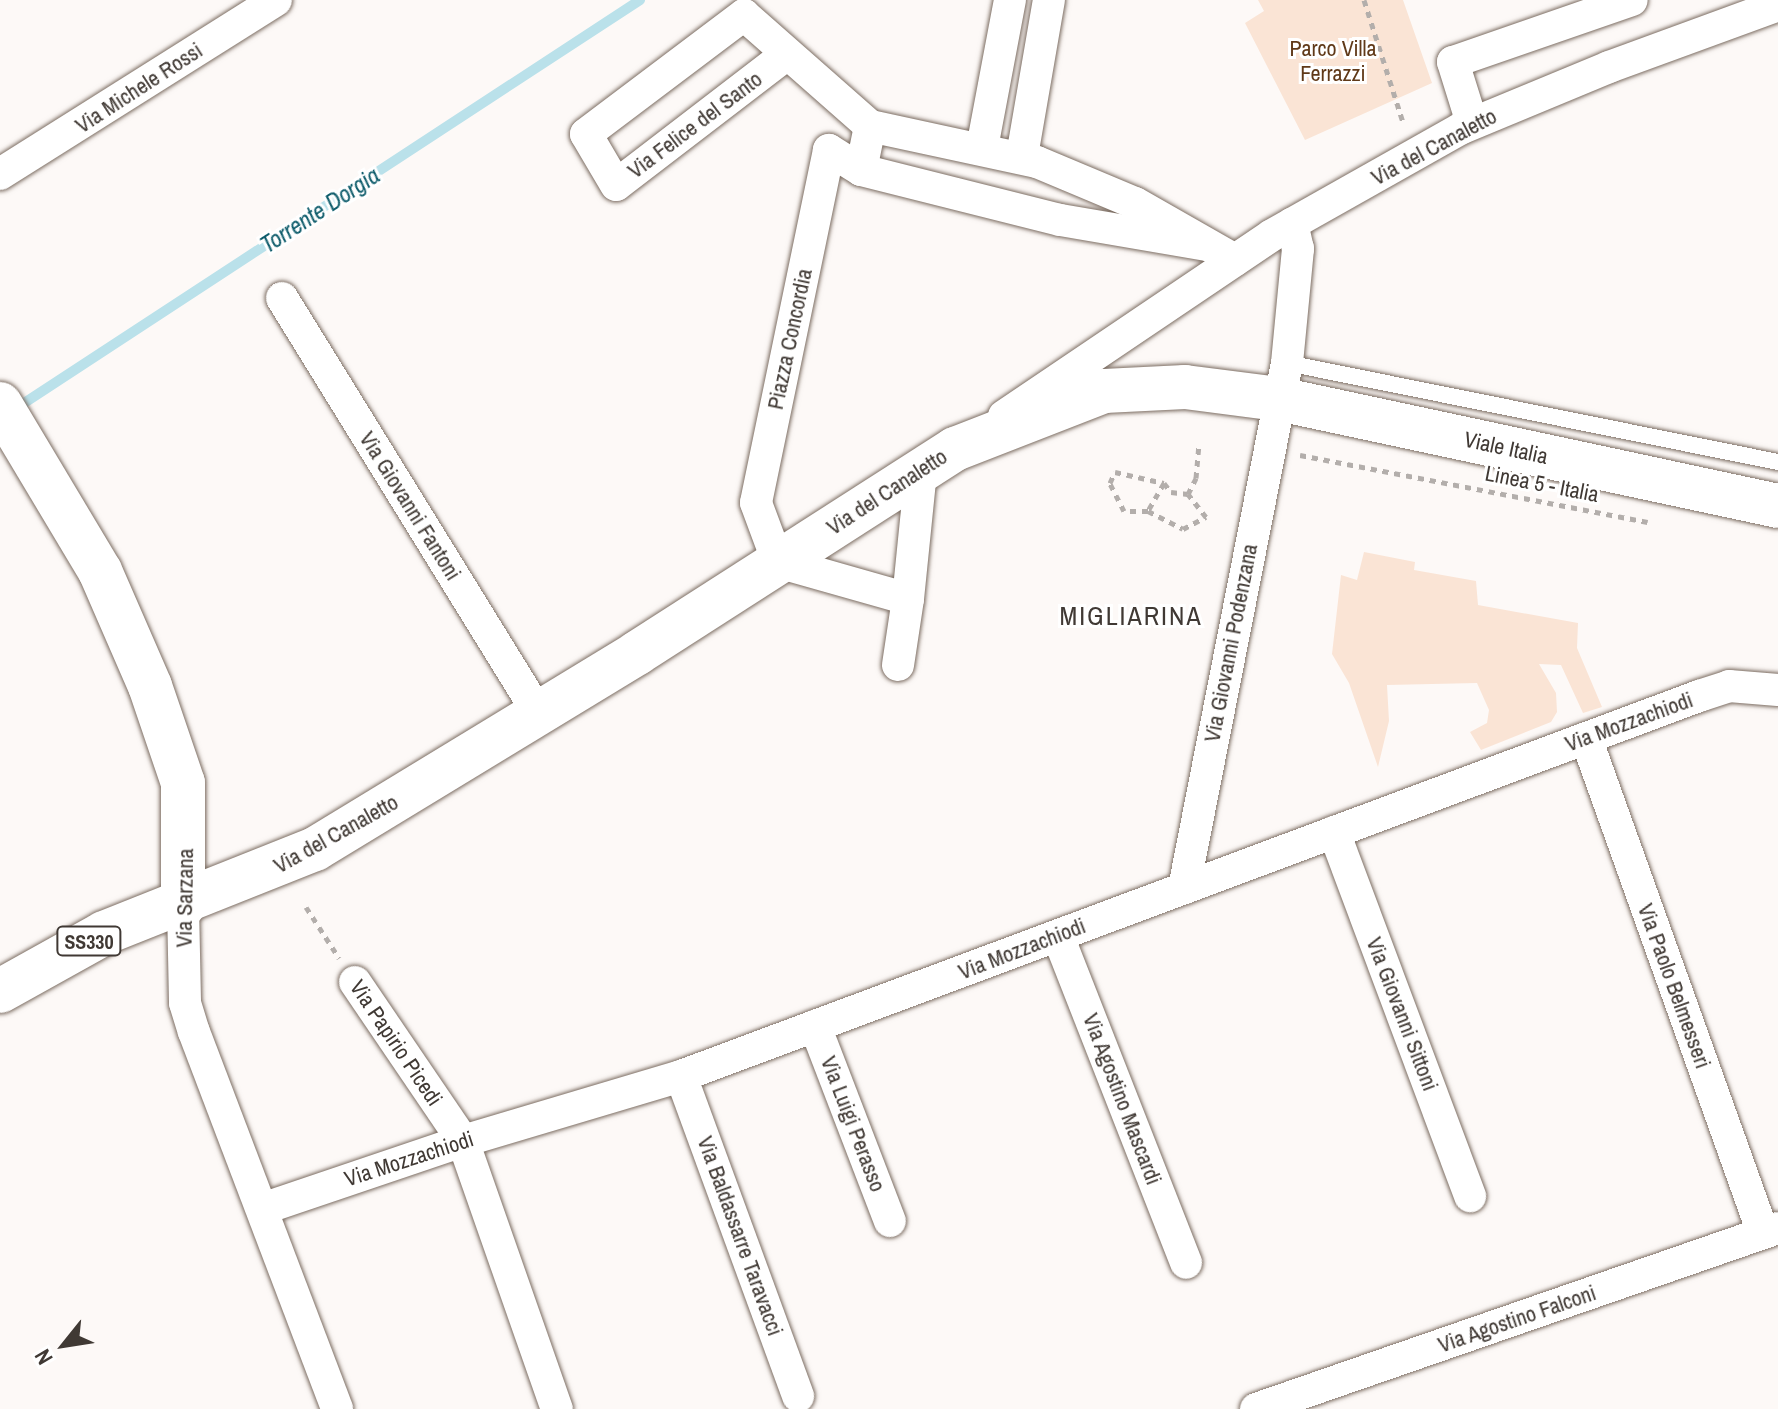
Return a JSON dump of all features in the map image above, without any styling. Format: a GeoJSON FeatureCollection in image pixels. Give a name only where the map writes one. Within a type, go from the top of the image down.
{"type":"FeatureCollection","features":[{"type":"Feature","properties":{"kind":"main road","name":"Viale Italia"},"geometry":{"type":"LineString","coordinates":[[938,460],[1104,391],[1185,387],[1234,395],[1283,381],[1778,506]]}},
{"type":"Feature","properties":{"kind":"main road","name":"Via Sarzana"},"geometry":{"type":"LineString","coordinates":[[0,404],[35,457],[100,571],[150,686],[183,783],[183,906]]}},
{"type":"Feature","properties":{"kind":"main road","name":"Via del Canaletto"},"geometry":{"type":"LineString","coordinates":[[0,991],[104,933],[183,906],[301,857],[539,714],[938,460]]}},
{"type":"Feature","properties":{"kind":"street","name":"Via Michele Rossi"},"geometry":{"type":"LineString","coordinates":[[0,174],[276,0]]}},
{"type":"Feature","properties":{"kind":"street"},"geometry":{"type":"LineString","coordinates":[[982,148],[1010,0]]}},
{"type":"Feature","properties":{"kind":"street"},"geometry":{"type":"LineString","coordinates":[[1022,156],[1049,0]]}},
{"type":"Feature","properties":{"kind":"street"},"geometry":{"type":"LineString","coordinates":[[1472,123],[1453,62],[1632,0]]}},
{"type":"Feature","properties":{"kind":"street","name":"Via del Canaletto"},"geometry":{"type":"LineString","coordinates":[[938,460],[1292,224],[1472,123],[1778,5]]}},
{"type":"Feature","properties":{"kind":"street","name":"Via Felice del Santo"},"geometry":{"type":"LineString","coordinates":[[787,54],[616,185],[586,134],[736,8],[870,126]]}},
{"type":"Feature","properties":{"kind":"street"},"geometry":{"type":"LineString","coordinates":[[861,170],[870,126]]}},
{"type":"Feature","properties":{"kind":"street","name":"Piazza Concordia"},"geometry":{"type":"LineString","coordinates":[[870,126],[1022,156],[1135,203],[1235,260]]}},
{"type":"Feature","properties":{"kind":"street","name":"Piazza Concordia"},"geometry":{"type":"LineString","coordinates":[[778,562],[756,503],[829,150],[861,170],[1060,220],[1207,245]]}},
{"type":"Feature","properties":{"kind":"street","name":"Via Giovanni Podenzana"},"geometry":{"type":"LineString","coordinates":[[1184,888],[1283,381],[1298,249],[1292,224]]}},
{"type":"Feature","properties":{"kind":"street","name":"Via Giovanni Fantoni"},"geometry":{"type":"LineString","coordinates":[[282,298],[539,714]]}},
{"type":"Feature","properties":{"kind":"street"},"geometry":{"type":"LineString","coordinates":[[898,665],[908,599],[938,460]]}},
{"type":"Feature","properties":{"kind":"street"},"geometry":{"type":"LineString","coordinates":[[778,562],[908,599]]}},
{"type":"Feature","properties":{"kind":"street","name":"Via Mozzachiodi"},"geometry":{"type":"LineString","coordinates":[[262,1209],[463,1141],[681,1076],[1729,686],[1778,690]]}},
{"type":"Feature","properties":{"kind":"street","name":"Via Paolo Belmesseri"},"geometry":{"type":"LineString","coordinates":[[1586,738],[1770,1231]]}},
{"type":"Feature","properties":{"kind":"street","name":"Via Giovanni Sittoni"},"geometry":{"type":"LineString","coordinates":[[1334,832],[1470,1196]]}},
{"type":"Feature","properties":{"kind":"street","name":"Via Sarzana"},"geometry":{"type":"LineString","coordinates":[[183,906],[185,1003],[337,1409]]}},
{"type":"Feature","properties":{"kind":"street","name":"Via Agostino Mascardi"},"geometry":{"type":"LineString","coordinates":[[1058,936],[1186,1263]]}},
{"type":"Feature","properties":{"kind":"street","name":"Via Papirio Picedi"},"geometry":{"type":"LineString","coordinates":[[355,982],[463,1141],[557,1409]]}},
{"type":"Feature","properties":{"kind":"street","name":"Via Luigi Perasso"},"geometry":{"type":"LineString","coordinates":[[815,1026],[890,1221]]}},
{"type":"Feature","properties":{"kind":"street","name":"Via Baldassarre Taravacci"},"geometry":{"type":"LineString","coordinates":[[681,1076],[798,1396]]}},
{"type":"Feature","properties":{"kind":"street","name":"Via Agostino Falconi"},"geometry":{"type":"LineString","coordinates":[[1256,1409],[1770,1231]]}},
{"type":"Feature","properties":{"kind":"lane","name":"Viale Italia"},"geometry":{"type":"LineString","coordinates":[[1283,381],[1778,462]]}},
{"type":"Feature","properties":{"kind":"path"},"geometry":{"type":"LineString","coordinates":[[1364,0],[1396,99]]}},
{"type":"Feature","properties":{"kind":"path"},"geometry":{"type":"LineString","coordinates":[[1188,494],[1196,478],[1199,444]]}},
{"type":"Feature","properties":{"kind":"path","name":"Linea 5 - Italia"},"geometry":{"type":"LineString","coordinates":[[1298,456],[1656,523]]}},
{"type":"Feature","properties":{"kind":"path"},"geometry":{"type":"LineString","coordinates":[[1115,472],[1164,483],[1171,492],[1188,494],[1206,517],[1183,529],[1148,511],[1124,511],[1110,483],[1115,472]]}},
{"type":"Feature","properties":{"kind":"path"},"geometry":{"type":"LineString","coordinates":[[1148,511],[1164,483]]}},
{"type":"Feature","properties":{"kind":"path","name":"Via Papirio Picedi"},"geometry":{"type":"LineString","coordinates":[[306,907],[355,982]]}},
{"type":"Feature","properties":{"kind":"green space","name":"Parco Villa Ferrazzi"},"geometry":{"type":"Polygon","coordinates":[[[1258,0],[1403,0],[1432,83],[1305,140],[1245,23],[1264,11],[1258,0]]]}},
{"type":"Feature","properties":{"kind":"green space"},"geometry":{"type":"Polygon","coordinates":[[[1364,552],[1415,562],[1414,570],[1476,581],[1478,605],[1578,623],[1577,648],[1602,707],[1583,713],[1561,665],[1539,664],[1556,693],[1557,712],[1551,722],[1481,750],[1470,732],[1487,723],[1489,710],[1477,683],[1387,685],[1389,721],[1378,767],[1349,683],[1332,654],[1341,575],[1357,580],[1364,552]]]}},
{"type":"Feature","properties":{"kind":"waterway","name":"Torrente Dorgia"},"geometry":{"type":"LineString","coordinates":[[15,409],[640,0]]}},
{"type":"Feature","properties":{"kind":"district","name":"MIGLIARINA"},"geometry":{"type":"Point","coordinates":[1131,616]}}]}
